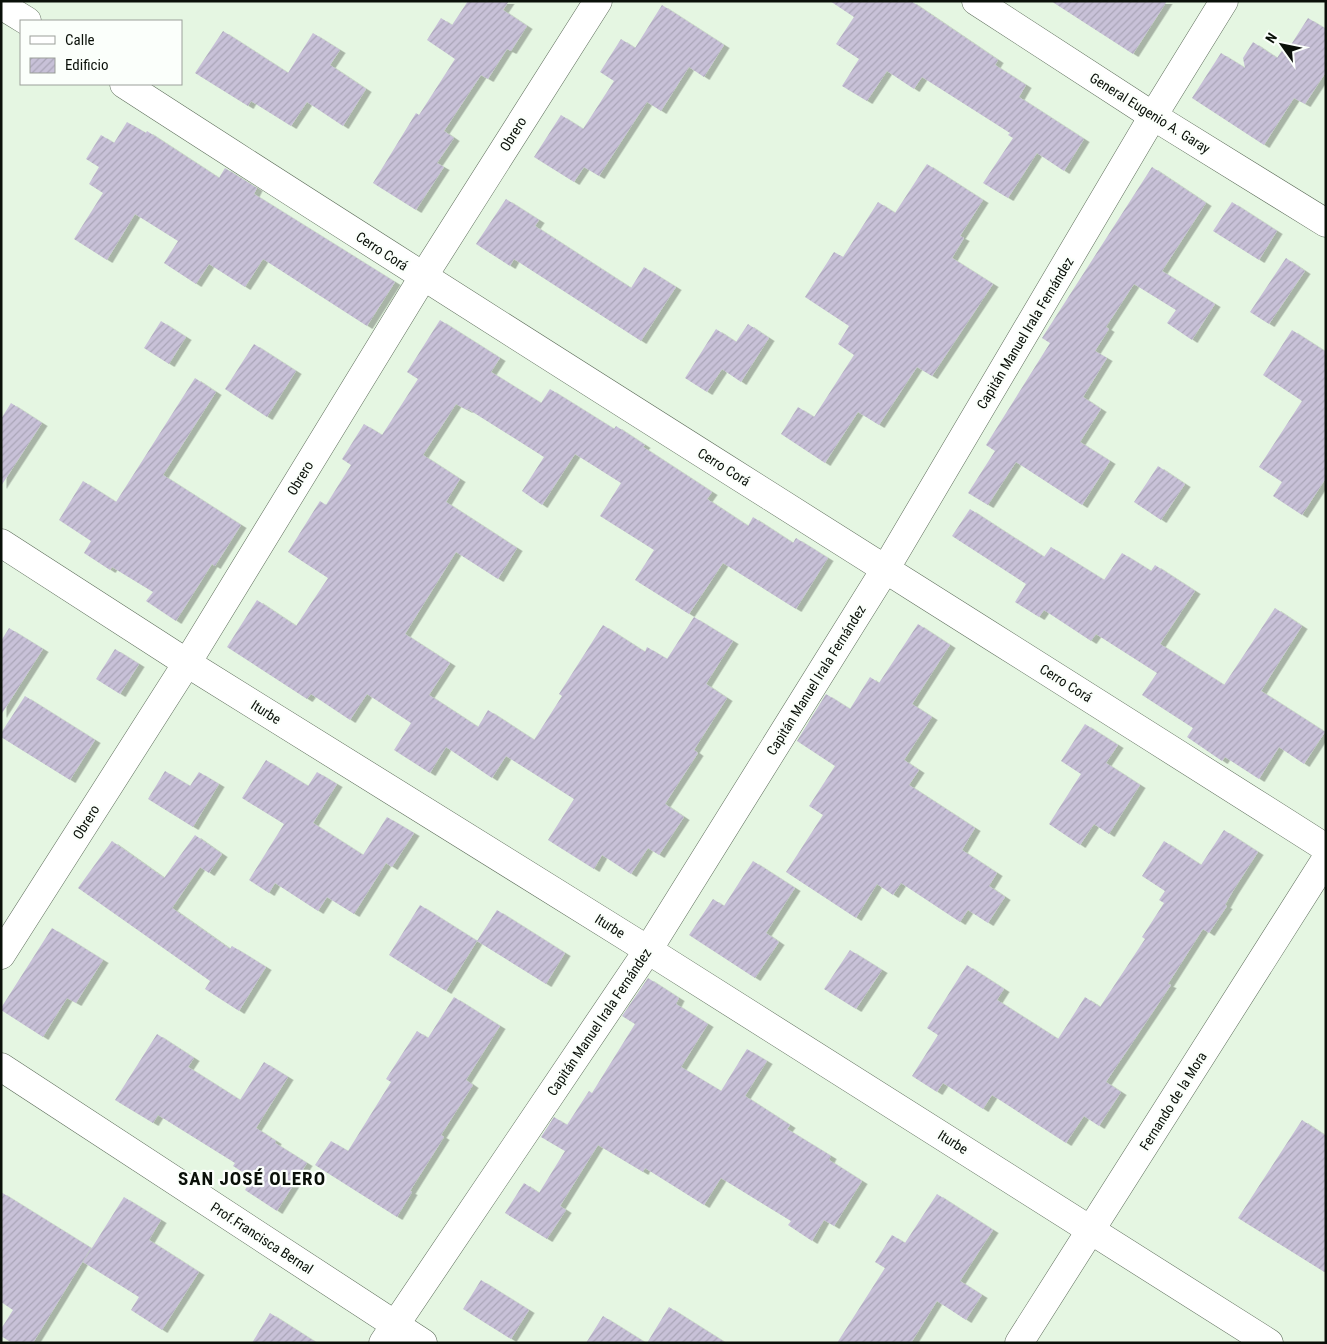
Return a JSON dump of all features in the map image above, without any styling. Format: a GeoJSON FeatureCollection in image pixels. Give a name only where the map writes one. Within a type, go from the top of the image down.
{"type":"FeatureCollection","features":[{"type":"Feature","properties":{"kind":"street","name":"Obrero"},"geometry":{"type":"LineString","coordinates":[[1,955],[187,663],[423,278],[598,1]]}},
{"type":"Feature","properties":{"kind":"street","name":"General Eugenio A. Garay"},"geometry":{"type":"LineString","coordinates":[[976,1],[1153,116],[1326,223]]}},
{"type":"Feature","properties":{"kind":"street","name":"Capitán Manuel Irala Fernández"},"geometry":{"type":"LineString","coordinates":[[388,1334],[648,950],[886,568],[1153,116],[1224,1]]}},
{"type":"Feature","properties":{"kind":"street"},"geometry":{"type":"LineString","coordinates":[[1,5],[25,20]]}},
{"type":"Feature","properties":{"kind":"street","name":"Cerro Corá"},"geometry":{"type":"LineString","coordinates":[[126,85],[423,278],[886,568],[1326,848]]}},
{"type":"Feature","properties":{"kind":"street","name":"Iturbe"},"geometry":{"type":"LineString","coordinates":[[1,543],[187,663],[648,950],[1269,1343]]}},
{"type":"Feature","properties":{"kind":"street","name":"Fernando de la Mora"},"geometry":{"type":"LineString","coordinates":[[1019,1343],[1326,860]]}},
{"type":"Feature","properties":{"kind":"street","name":"Prof.Francisca Bernal"},"geometry":{"type":"LineString","coordinates":[[1,1067],[388,1334],[423,1343]]}},
{"type":"Feature","properties":{"kind":"building"},"geometry":{"type":"Polygon","coordinates":[[[468,1],[509,1],[503,10],[527,26],[511,51],[507,49],[488,79],[481,75],[444,131],[454,138],[437,163],[444,167],[416,210],[373,183],[416,113],[419,115],[455,59],[427,40],[441,18],[452,25],[468,1]]]}},
{"type":"Feature","properties":{"kind":"building"},"geometry":{"type":"Polygon","coordinates":[[[830,1],[911,1],[998,60],[995,65],[1026,85],[1019,97],[1084,139],[1064,171],[1037,153],[1008,198],[983,183],[1013,138],[1008,135],[1010,133],[922,77],[914,89],[887,71],[867,101],[842,86],[859,59],[836,44],[854,17],[830,1]]]}},
{"type":"Feature","properties":{"kind":"building"},"geometry":{"type":"Polygon","coordinates":[[[1051,1],[1167,1],[1133,54],[1051,1]]]}},
{"type":"Feature","properties":{"kind":"building"},"geometry":{"type":"Polygon","coordinates":[[[662,5],[724,45],[704,77],[689,67],[661,111],[647,102],[599,176],[584,167],[574,182],[534,157],[561,115],[583,129],[614,81],[600,72],[621,39],[635,48],[662,5]]]}},
{"type":"Feature","properties":{"kind":"building"},"geometry":{"type":"Polygon","coordinates":[[[1308,18],[1326,29],[1326,72],[1305,104],[1294,98],[1264,145],[1192,98],[1221,53],[1245,68],[1243,58],[1253,42],[1277,58],[1283,49],[1287,51],[1308,18]]]}},
{"type":"Feature","properties":{"kind":"building"},"geometry":{"type":"Polygon","coordinates":[[[223,31],[288,73],[313,33],[340,50],[330,65],[366,89],[343,126],[307,102],[291,126],[251,101],[248,106],[195,73],[223,31]]]}},
{"type":"Feature","properties":{"kind":"building"},"geometry":{"type":"Polygon","coordinates":[[[127,122],[146,133],[147,131],[219,178],[225,168],[257,188],[254,194],[395,282],[367,326],[263,259],[245,287],[209,264],[196,284],[164,263],[178,241],[135,214],[107,260],[74,239],[103,193],[89,184],[99,167],[86,159],[101,135],[114,143],[127,122]]]}},
{"type":"Feature","properties":{"kind":"building"},"geometry":{"type":"Polygon","coordinates":[[[927,164],[983,200],[960,236],[964,238],[952,258],[993,284],[932,376],[917,367],[879,425],[858,412],[825,463],[781,434],[798,407],[814,417],[854,355],[838,344],[849,326],[805,297],[834,252],[843,257],[878,202],[895,213],[927,164]]]}},
{"type":"Feature","properties":{"kind":"building"},"geometry":{"type":"Polygon","coordinates":[[[1152,167],[1206,203],[1162,271],[1215,304],[1192,340],[1167,323],[1176,310],[1134,284],[1106,327],[1109,329],[1095,351],[1107,358],[1083,397],[1101,409],[1080,442],[1110,461],[1082,505],[1016,462],[988,505],[968,493],[995,451],[986,445],[1050,343],[1042,338],[1152,167]]]}},
{"type":"Feature","properties":{"kind":"building"},"geometry":{"type":"Polygon","coordinates":[[[506,199],[539,220],[535,226],[631,288],[644,267],[676,287],[641,341],[514,259],[510,266],[476,244],[506,199]]]}},
{"type":"Feature","properties":{"kind":"building"},"geometry":{"type":"Polygon","coordinates":[[[1232,202],[1277,231],[1259,260],[1213,231],[1232,202]]]}},
{"type":"Feature","properties":{"kind":"building"},"geometry":{"type":"Polygon","coordinates":[[[1286,258],[1305,271],[1269,324],[1250,312],[1286,258]]]}},
{"type":"Feature","properties":{"kind":"building"},"geometry":{"type":"Polygon","coordinates":[[[440,320],[500,358],[491,372],[541,403],[550,389],[614,429],[616,426],[645,445],[643,447],[712,492],[707,499],[748,526],[753,517],[793,543],[796,538],[828,558],[796,609],[723,563],[689,614],[635,580],[654,550],[600,516],[621,483],[575,454],[542,505],[522,491],[544,457],[468,409],[456,404],[423,455],[460,479],[446,502],[517,548],[498,579],[456,552],[405,634],[450,663],[429,695],[478,727],[488,710],[534,740],[562,696],[559,694],[603,625],[645,652],[647,647],[667,659],[694,617],[733,641],[706,684],[727,698],[694,750],[698,753],[665,804],[684,817],[659,855],[648,848],[631,874],[602,855],[594,869],[548,840],[574,799],[506,756],[492,778],[446,747],[430,773],[394,750],[411,723],[367,694],[350,720],[311,694],[307,699],[227,647],[257,600],[296,626],[328,578],[288,552],[320,501],[326,505],[351,465],[342,459],[364,424],[382,435],[418,379],[407,372],[440,320]]]}},
{"type":"Feature","properties":{"kind":"building"},"geometry":{"type":"Polygon","coordinates":[[[161,321],[186,337],[169,364],[144,348],[161,321]]]}},
{"type":"Feature","properties":{"kind":"building"},"geometry":{"type":"Polygon","coordinates":[[[748,324],[769,338],[741,382],[722,369],[707,392],[685,378],[716,329],[736,342],[748,324]]]}},
{"type":"Feature","properties":{"kind":"building"},"geometry":{"type":"Polygon","coordinates":[[[1292,330],[1326,352],[1326,478],[1302,515],[1273,496],[1282,482],[1259,467],[1302,401],[1263,375],[1292,330]]]}},
{"type":"Feature","properties":{"kind":"building"},"geometry":{"type":"Polygon","coordinates":[[[254,344],[296,371],[267,417],[225,389],[254,344]]]}},
{"type":"Feature","properties":{"kind":"building"},"geometry":{"type":"Polygon","coordinates":[[[195,378],[216,392],[163,475],[241,525],[215,566],[212,564],[176,621],[146,601],[153,592],[112,567],[110,570],[84,553],[91,541],[59,520],[83,481],[116,502],[195,378]]]}},
{"type":"Feature","properties":{"kind":"building"},"geometry":{"type":"Polygon","coordinates":[[[11,403],[42,423],[1,486],[1,419],[11,403]]]}},
{"type":"Feature","properties":{"kind":"building"},"geometry":{"type":"Polygon","coordinates":[[[1158,466],[1185,484],[1161,520],[1134,502],[1158,466]]]}},
{"type":"Feature","properties":{"kind":"building"},"geometry":{"type":"Polygon","coordinates":[[[970,509],[1044,557],[1051,547],[1104,580],[1122,553],[1151,571],[1155,565],[1195,591],[1160,644],[1224,685],[1275,608],[1302,626],[1261,691],[1325,732],[1304,764],[1279,747],[1259,779],[1225,757],[1222,761],[1187,737],[1193,728],[1142,695],[1157,673],[1096,634],[1091,641],[1044,610],[1039,617],[1015,602],[1026,584],[952,536],[970,509]]]}},
{"type":"Feature","properties":{"kind":"building"},"geometry":{"type":"Polygon","coordinates":[[[918,624],[950,645],[912,704],[932,717],[904,760],[919,770],[909,785],[975,828],[962,850],[997,873],[989,886],[1005,897],[988,923],[968,910],[960,922],[901,883],[893,895],[877,884],[856,918],[786,872],[823,815],[809,806],[835,766],[797,741],[826,694],[850,709],[870,677],[879,683],[918,624]]]}},
{"type":"Feature","properties":{"kind":"building"},"geometry":{"type":"Polygon","coordinates":[[[9,628],[43,649],[1,715],[1,641],[9,628]]]}},
{"type":"Feature","properties":{"kind":"building"},"geometry":{"type":"Polygon","coordinates":[[[115,649],[139,664],[120,694],[96,679],[115,649]]]}},
{"type":"Feature","properties":{"kind":"building"},"geometry":{"type":"Polygon","coordinates":[[[25,696],[95,740],[70,780],[1,737],[1,733],[25,696]]]}},
{"type":"Feature","properties":{"kind":"building"},"geometry":{"type":"Polygon","coordinates":[[[1085,724],[1118,745],[1106,763],[1140,785],[1109,834],[1094,824],[1080,845],[1049,824],[1081,774],[1061,761],[1085,724]]]}},
{"type":"Feature","properties":{"kind":"building"},"geometry":{"type":"Polygon","coordinates":[[[266,760],[308,786],[317,772],[337,784],[313,823],[363,855],[387,817],[414,833],[392,867],[386,863],[354,914],[327,897],[318,911],[275,883],[269,893],[249,880],[284,824],[242,798],[266,760]]]}},
{"type":"Feature","properties":{"kind":"building"},"geometry":{"type":"Polygon","coordinates":[[[165,771],[190,786],[199,772],[219,784],[193,827],[148,799],[165,771]]]}},
{"type":"Feature","properties":{"kind":"building"},"geometry":{"type":"Polygon","coordinates":[[[1224,830],[1258,852],[1233,891],[1225,905],[1227,906],[1209,933],[1203,929],[1168,984],[1171,985],[1106,1082],[1121,1092],[1099,1126],[1084,1116],[1066,1143],[992,1095],[983,1109],[943,1083],[937,1092],[912,1076],[938,1035],[927,1028],[967,965],[1004,989],[997,1000],[1058,1039],[1085,997],[1100,1007],[1145,939],[1142,937],[1164,903],[1159,900],[1165,891],[1142,876],[1164,841],[1201,865],[1224,830]]]}},
{"type":"Feature","properties":{"kind":"building"},"geometry":{"type":"Polygon","coordinates":[[[195,835],[222,854],[209,873],[200,867],[172,908],[230,949],[232,946],[266,967],[239,1011],[205,989],[210,981],[78,888],[112,841],[164,878],[195,835]]]}},
{"type":"Feature","properties":{"kind":"building"},"geometry":{"type":"Polygon","coordinates":[[[753,861],[795,888],[766,933],[779,942],[755,978],[689,935],[713,899],[724,906],[753,861]]]}},
{"type":"Feature","properties":{"kind":"building"},"geometry":{"type":"Polygon","coordinates":[[[420,905],[477,941],[446,991],[389,955],[420,905]]]}},
{"type":"Feature","properties":{"kind":"building"},"geometry":{"type":"Polygon","coordinates":[[[497,910],[565,953],[546,984],[477,941],[497,910]]]}},
{"type":"Feature","properties":{"kind":"building"},"geometry":{"type":"Polygon","coordinates":[[[52,928],[103,960],[76,1003],[67,998],[43,1037],[1,1010],[1,1008],[52,928]]]}},
{"type":"Feature","properties":{"kind":"building"},"geometry":{"type":"Polygon","coordinates":[[[850,950],[882,970],[856,1009],[824,989],[850,950]]]}},
{"type":"Feature","properties":{"kind":"building"},"geometry":{"type":"Polygon","coordinates":[[[648,978],[679,998],[676,1004],[708,1024],[681,1067],[721,1091],[747,1049],[767,1061],[745,1096],[790,1125],[787,1129],[831,1156],[829,1160],[862,1181],[834,1226],[824,1220],[812,1241],[788,1225],[791,1221],[721,1178],[704,1205],[645,1168],[643,1172],[598,1145],[560,1206],[566,1210],[547,1239],[505,1213],[524,1183],[539,1193],[565,1151],[541,1137],[554,1117],[567,1125],[589,1091],[592,1093],[635,1024],[622,1016],[648,978]]]}},
{"type":"Feature","properties":{"kind":"building"},"geometry":{"type":"Polygon","coordinates":[[[454,997],[500,1026],[466,1080],[473,1085],[441,1135],[444,1137],[410,1191],[412,1192],[397,1217],[315,1165],[331,1141],[348,1151],[391,1082],[386,1079],[417,1031],[428,1038],[454,997]]]}},
{"type":"Feature","properties":{"kind":"building"},"geometry":{"type":"Polygon","coordinates":[[[157,1034],[194,1058],[188,1067],[240,1100],[264,1062],[288,1077],[256,1128],[276,1141],[275,1143],[307,1163],[277,1211],[245,1190],[252,1178],[233,1166],[235,1163],[158,1115],[153,1123],[115,1100],[157,1034]]]}},
{"type":"Feature","properties":{"kind":"building"},"geometry":{"type":"Polygon","coordinates":[[[1302,1120],[1326,1136],[1326,1273],[1238,1218],[1302,1120]]]}},
{"type":"Feature","properties":{"kind":"building"},"geometry":{"type":"Polygon","coordinates":[[[1,1192],[91,1248],[33,1343],[12,1343],[1,1336],[1,1329],[13,1310],[1,1302],[1,1192]]]}},
{"type":"Feature","properties":{"kind":"building"},"geometry":{"type":"Polygon","coordinates":[[[937,1194],[993,1230],[960,1281],[982,1295],[966,1320],[937,1301],[911,1343],[837,1343],[885,1268],[875,1262],[892,1235],[905,1243],[937,1194]]]}},
{"type":"Feature","properties":{"kind":"building"},"geometry":{"type":"Polygon","coordinates":[[[124,1197],[161,1220],[149,1240],[199,1272],[162,1330],[131,1310],[139,1297],[83,1262],[124,1197]]]}},
{"type":"Feature","properties":{"kind":"building"},"geometry":{"type":"Polygon","coordinates":[[[481,1280],[529,1310],[511,1339],[463,1309],[481,1280]]]}},
{"type":"Feature","properties":{"kind":"building"},"geometry":{"type":"Polygon","coordinates":[[[669,1307],[726,1343],[647,1343],[669,1307]]]}},
{"type":"Feature","properties":{"kind":"building"},"geometry":{"type":"Polygon","coordinates":[[[270,1313],[317,1343],[252,1343],[270,1313]]]}},
{"type":"Feature","properties":{"kind":"building"},"geometry":{"type":"Polygon","coordinates":[[[603,1316],[646,1343],[586,1343],[603,1316]]]}},
{"type":"Feature","properties":{"kind":"district","name":"SAN JOSÉ OLERO"},"geometry":{"type":"Point","coordinates":[252,1178]}}]}
